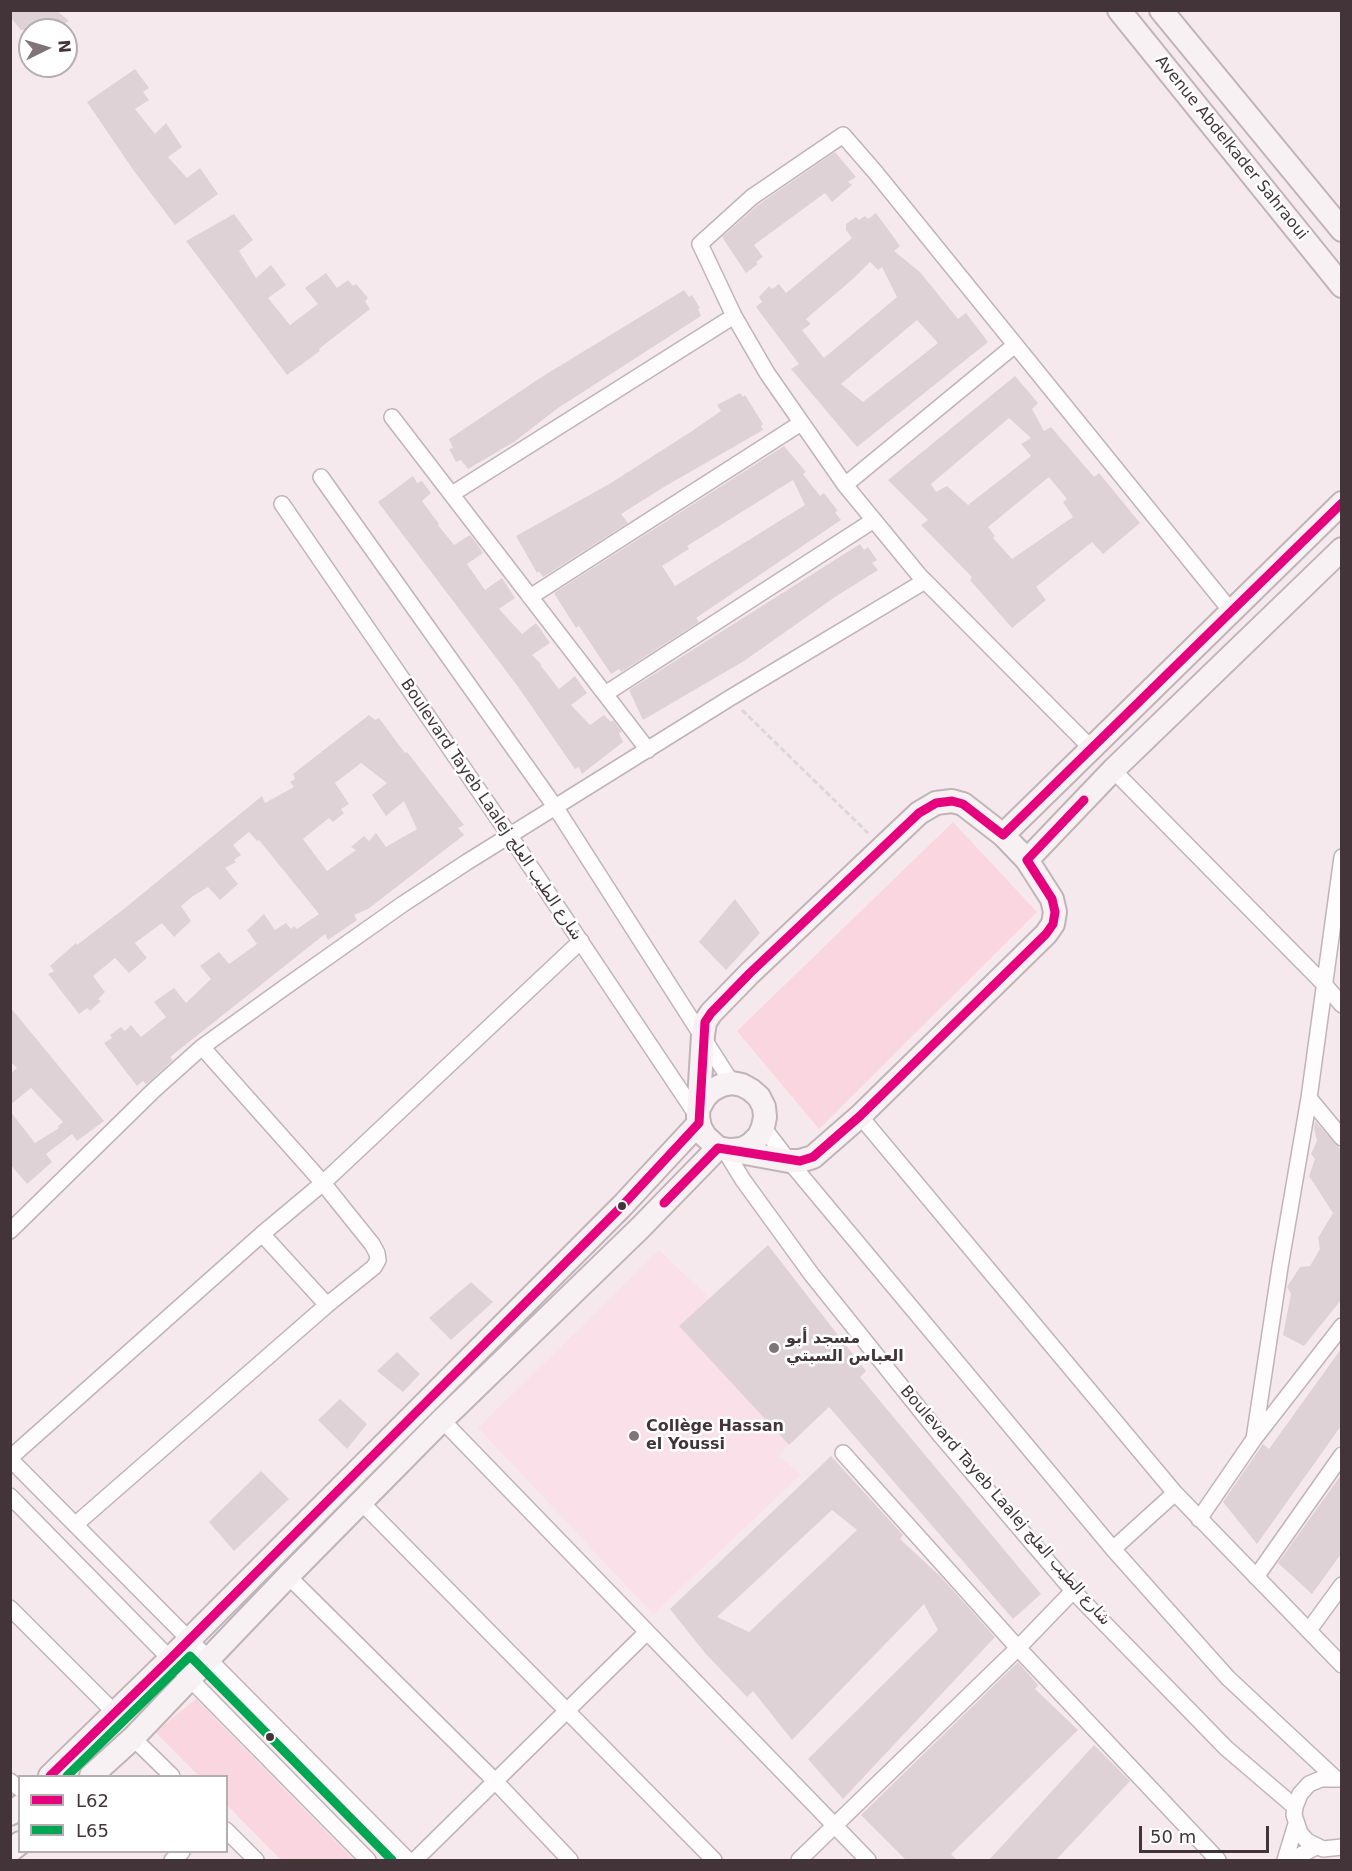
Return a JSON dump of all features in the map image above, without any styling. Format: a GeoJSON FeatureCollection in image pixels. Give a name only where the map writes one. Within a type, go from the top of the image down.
{"type":"FeatureCollection","features":[{"type":"Feature","properties":{"kind":"street","name":"Avenue Abdelkader Sahraoui"},"geometry":{"type":"LineString","coordinates":[[1119,10],[1341,286]]}},
{"type":"Feature","properties":{"kind":"street","name":"Avenue Abdelkader Sahraoui"},"geometry":{"type":"LineString","coordinates":[[1161,10],[1341,230]]}},
{"type":"Feature","properties":{"kind":"street"},"geometry":{"type":"LineString","coordinates":[[1090,748],[925,581],[844,485],[767,373],[734,316],[700,244],[752,197],[843,135],[1231,611]]}},
{"type":"Feature","properties":{"kind":"street"},"geometry":{"type":"LineString","coordinates":[[452,494],[734,316]]}},
{"type":"Feature","properties":{"kind":"street"},"geometry":{"type":"LineString","coordinates":[[844,485],[1016,345]]}},
{"type":"Feature","properties":{"kind":"street"},"geometry":{"type":"LineString","coordinates":[[392,417],[648,750]]}},
{"type":"Feature","properties":{"kind":"street"},"geometry":{"type":"LineString","coordinates":[[530,597],[801,423]]}},
{"type":"Feature","properties":{"kind":"street"},"geometry":{"type":"LineString","coordinates":[[321,477],[556,808],[732,1083]]}},
{"type":"Feature","properties":{"kind":"street"},"geometry":{"type":"LineString","coordinates":[[1004,835],[1341,503]]}},
{"type":"Feature","properties":{"kind":"street","name":"Boulevard Tayeb Laalej شارع الطيب العلج"},"geometry":{"type":"LineString","coordinates":[[282,504],[699,1115]]}},
{"type":"Feature","properties":{"kind":"street"},"geometry":{"type":"LineString","coordinates":[[605,694],[874,520]]}},
{"type":"Feature","properties":{"kind":"street"},"geometry":{"type":"LineString","coordinates":[[1027,860],[1113,770],[1341,549]]}},
{"type":"Feature","properties":{"kind":"street"},"geometry":{"type":"LineString","coordinates":[[10,1232],[154,1090],[202,1047],[403,904],[730,698],[925,581]]}},
{"type":"Feature","properties":{"kind":"street"},"geometry":{"type":"LineString","coordinates":[[1113,770],[1325,985],[1341,1005]]}},
{"type":"Feature","properties":{"kind":"street"},"geometry":{"type":"LineString","coordinates":[[952,801],[963,804],[1004,835],[1027,860],[1052,899],[1055,912],[1053,924],[1046,934],[860,1116],[813,1157],[800,1161],[789,1161],[725,1149],[705,1136],[699,1115],[705,1022],[750,973],[919,813],[936,803],[952,801]]}},
{"type":"Feature","properties":{"kind":"street"},"geometry":{"type":"LineString","coordinates":[[1254,1439],[1309,1098],[1341,866]]}},
{"type":"Feature","properties":{"kind":"street"},"geometry":{"type":"LineString","coordinates":[[408,1860],[10,1458],[262,1234],[323,1183],[581,942]]}},
{"type":"Feature","properties":{"kind":"street"},"geometry":{"type":"LineString","coordinates":[[75,1524],[327,1305],[374,1267],[378,1260],[372,1244],[323,1183],[202,1047]]}},
{"type":"Feature","properties":{"kind":"street"},"geometry":{"type":"LineString","coordinates":[[51,1775],[170,1659],[622,1206],[699,1115],[705,1097],[712,1090],[732,1083],[742,1085],[759,1097],[764,1107],[765,1117],[759,1136],[742,1149],[725,1149],[640,1228],[442,1420],[133,1738],[92,1775]]}},
{"type":"Feature","properties":{"kind":"street"},"geometry":{"type":"LineString","coordinates":[[1309,1098],[1341,1138]]}},
{"type":"Feature","properties":{"kind":"street"},"geometry":{"type":"LineString","coordinates":[[860,1116],[1175,1493],[1341,1665]]}},
{"type":"Feature","properties":{"kind":"street"},"geometry":{"type":"LineString","coordinates":[[763,1127],[1113,1549],[1228,1678],[1338,1778]]}},
{"type":"Feature","properties":{"kind":"street","name":"Boulevard Tayeb Laalej شارع الطيب العلج"},"geometry":{"type":"LineString","coordinates":[[725,1149],[743,1180],[812,1275],[941,1436],[1073,1591],[1226,1748],[1295,1807]]}},
{"type":"Feature","properties":{"kind":"street"},"geometry":{"type":"LineString","coordinates":[[262,1234],[327,1305]]}},
{"type":"Feature","properties":{"kind":"street"},"geometry":{"type":"LineString","coordinates":[[1199,1519],[1254,1439],[1341,1326]]}},
{"type":"Feature","properties":{"kind":"street"},"geometry":{"type":"LineString","coordinates":[[442,1420],[868,1860]]}},
{"type":"Feature","properties":{"kind":"street"},"geometry":{"type":"LineString","coordinates":[[843,1453],[1018,1648],[1218,1860]]}},
{"type":"Feature","properties":{"kind":"street"},"geometry":{"type":"LineString","coordinates":[[1256,1577],[1341,1455]]}},
{"type":"Feature","properties":{"kind":"street"},"geometry":{"type":"LineString","coordinates":[[1113,1549],[1175,1493]]}},
{"type":"Feature","properties":{"kind":"street"},"geometry":{"type":"LineString","coordinates":[[10,1496],[368,1860]]}},
{"type":"Feature","properties":{"kind":"street"},"geometry":{"type":"LineString","coordinates":[[361,1502],[714,1860]]}},
{"type":"Feature","properties":{"kind":"street"},"geometry":{"type":"LineString","coordinates":[[288,1576],[570,1860]]}},
{"type":"Feature","properties":{"kind":"street"},"geometry":{"type":"LineString","coordinates":[[1309,1630],[1341,1585]]}},
{"type":"Feature","properties":{"kind":"street"},"geometry":{"type":"LineString","coordinates":[[799,1860],[1018,1648],[1073,1591]]}},
{"type":"Feature","properties":{"kind":"street"},"geometry":{"type":"LineString","coordinates":[[10,1608],[115,1713]]}},
{"type":"Feature","properties":{"kind":"street"},"geometry":{"type":"LineString","coordinates":[[415,1860],[646,1633]]}},
{"type":"Feature","properties":{"kind":"street"},"geometry":{"type":"LineString","coordinates":[[133,1738],[171,1775]]}},
{"type":"Feature","properties":{"kind":"street"},"geometry":{"type":"LineString","coordinates":[[1285,1860],[1296,1824],[1295,1807],[1300,1794],[1309,1784],[1321,1779],[1338,1778]]}},
{"type":"Feature","properties":{"kind":"street"},"geometry":{"type":"LineString","coordinates":[[1296,1824],[1307,1841],[1316,1847],[1340,1850]]}},
{"type":"Feature","properties":{"kind":"street"},"geometry":{"type":"LineString","coordinates":[[228,1832],[256,1860]]}},
{"type":"Feature","properties":{"kind":"street"},"geometry":{"type":"LineString","coordinates":[[1291,1860],[1316,1847]]}},
{"type":"Feature","properties":{"kind":"path"},"geometry":{"type":"LineString","coordinates":[[730,698],[884,848]]}},
{"type":"Feature","properties":{"kind":"shaded area"},"geometry":{"type":"Polygon","coordinates":[[[953,822],[1037,912],[819,1129],[737,1031],[953,822]]]}},
{"type":"Feature","properties":{"kind":"shaded area","name":"Collège Hassan el Youssi"},"geometry":{"type":"Polygon","coordinates":[[[659,1250],[710,1298],[680,1326],[789,1445],[779,1456],[801,1475],[653,1614],[478,1428],[659,1250]]]}},
{"type":"Feature","properties":{"kind":"shaded area"},"geometry":{"type":"Polygon","coordinates":[[[196,1699],[354,1860],[281,1860],[228,1806],[228,1775],[198,1775],[155,1732],[196,1699]]]}},
{"type":"Feature","properties":{"kind":"building"},"geometry":{"type":"Polygon","coordinates":[[[10,10],[56,10],[65,18],[18,18],[18,26],[10,17],[10,10]]]}},
{"type":"Feature","properties":{"kind":"building"},"geometry":{"type":"Polygon","coordinates":[[[135,69],[149,88],[143,92],[149,100],[135,109],[155,134],[166,123],[182,147],[168,157],[187,178],[200,168],[218,194],[175,225],[134,171],[87,102],[135,69]]]}},
{"type":"Feature","properties":{"kind":"building"},"geometry":{"type":"Polygon","coordinates":[[[835,152],[856,177],[848,182],[852,185],[832,202],[825,193],[754,245],[763,257],[746,273],[722,237],[758,205],[835,152]]]}},
{"type":"Feature","properties":{"kind":"building"},"geometry":{"type":"Polygon","coordinates":[[[876,213],[900,246],[894,251],[920,272],[958,319],[966,313],[988,342],[857,447],[791,369],[799,364],[756,307],[762,302],[759,297],[769,286],[772,289],[779,284],[786,293],[852,238],[846,230],[846,224],[856,217],[859,220],[865,216],[868,219],[876,213]],[[870,262],[806,319],[811,324],[802,330],[824,358],[897,297],[882,267],[878,270],[870,262]],[[917,320],[841,384],[863,402],[938,343],[917,320]]]}},
{"type":"Feature","properties":{"kind":"building"},"geometry":{"type":"Polygon","coordinates":[[[234,214],[253,240],[239,251],[256,278],[271,265],[286,285],[268,298],[290,325],[318,304],[305,288],[326,273],[337,288],[348,280],[353,286],[356,284],[368,298],[365,301],[370,309],[287,375],[186,241],[234,214]]]}},
{"type":"Feature","properties":{"kind":"building"},"geometry":{"type":"Polygon","coordinates":[[[684,290],[689,297],[692,295],[700,308],[698,309],[701,316],[558,408],[514,442],[468,469],[461,460],[456,462],[449,449],[453,448],[449,439],[540,378],[684,290]]]}},
{"type":"Feature","properties":{"kind":"building"},"geometry":{"type":"Polygon","coordinates":[[[1015,376],[1038,403],[1032,409],[1044,431],[1051,427],[1094,477],[1099,473],[1140,523],[1103,554],[1092,542],[1036,587],[1046,600],[1012,628],[970,580],[972,577],[921,525],[928,520],[888,480],[1015,376]],[[1009,418],[931,484],[936,492],[947,486],[968,505],[1031,456],[1021,444],[1031,438],[1009,418]],[[1049,477],[988,527],[995,536],[993,538],[1012,559],[1073,517],[1063,502],[1067,499],[1049,477]]]}},
{"type":"Feature","properties":{"kind":"building"},"geometry":{"type":"Polygon","coordinates":[[[740,393],[743,397],[745,395],[763,424],[761,426],[763,430],[621,514],[628,523],[543,577],[539,571],[537,573],[516,536],[611,483],[721,411],[717,405],[740,393]]]}},
{"type":"Feature","properties":{"kind":"building"},"geometry":{"type":"Polygon","coordinates":[[[784,446],[806,472],[803,474],[820,496],[824,493],[838,511],[835,512],[841,520],[696,618],[699,622],[621,672],[619,669],[611,674],[579,626],[576,628],[554,593],[784,446]],[[793,480],[687,546],[689,549],[662,566],[675,586],[805,505],[793,480]]]}},
{"type":"Feature","properties":{"kind":"building"},"geometry":{"type":"Polygon","coordinates":[[[413,476],[417,483],[422,481],[431,493],[422,501],[454,545],[470,535],[478,545],[483,553],[467,564],[485,590],[502,578],[515,598],[499,609],[522,634],[536,623],[550,643],[532,655],[559,689],[575,676],[587,693],[571,705],[590,725],[604,715],[611,722],[613,720],[622,732],[619,733],[623,742],[582,774],[579,767],[575,769],[516,684],[378,502],[413,476]]]}},
{"type":"Feature","properties":{"kind":"building"},"geometry":{"type":"Polygon","coordinates":[[[860,544],[864,550],[868,547],[877,560],[872,563],[878,570],[835,597],[744,661],[643,720],[629,690],[860,544]]]}},
{"type":"Feature","properties":{"kind":"building"},"geometry":{"type":"Polygon","coordinates":[[[369,715],[375,720],[379,718],[464,825],[458,828],[464,835],[368,909],[354,915],[357,920],[328,940],[325,934],[170,1057],[173,1060],[151,1080],[146,1084],[143,1081],[137,1086],[104,1043],[112,1038],[110,1035],[121,1027],[125,1031],[131,1025],[141,1037],[166,1017],[154,1002],[174,988],[186,1003],[211,979],[200,966],[219,952],[229,964],[257,944],[247,930],[264,914],[275,930],[286,923],[291,929],[294,926],[297,929],[319,914],[259,840],[257,841],[249,832],[233,845],[241,855],[234,860],[236,862],[225,868],[238,884],[220,900],[208,887],[193,896],[181,906],[191,921],[174,937],[162,923],[135,943],[147,958],[129,973],[115,958],[93,976],[105,992],[98,999],[101,1001],[90,1011],[87,1008],[79,1014],[48,974],[54,971],[50,966],[262,796],[265,803],[294,787],[290,782],[295,779],[293,774],[369,715]],[[361,763],[335,783],[349,804],[341,809],[344,813],[333,822],[329,818],[303,839],[327,871],[356,850],[351,847],[364,836],[369,841],[376,833],[386,847],[417,829],[404,801],[386,816],[372,795],[387,783],[361,763]]]}},
{"type":"Feature","properties":{"kind":"building"},"geometry":{"type":"Polygon","coordinates":[[[735,899],[760,933],[726,970],[699,942],[735,899]]]}},
{"type":"Feature","properties":{"kind":"building"},"geometry":{"type":"Polygon","coordinates":[[[10,1007],[104,1121],[77,1141],[72,1134],[46,1154],[52,1162],[27,1184],[10,1164],[10,1111],[35,1143],[59,1128],[58,1126],[63,1122],[31,1088],[10,1105],[10,1074],[17,1068],[10,1061],[10,1007]]]}},
{"type":"Feature","properties":{"kind":"building"},"geometry":{"type":"Polygon","coordinates":[[[1315,1121],[1341,1150],[1341,1300],[1304,1346],[1283,1335],[1291,1294],[1287,1287],[1300,1267],[1310,1266],[1320,1249],[1318,1238],[1333,1213],[1309,1176],[1315,1159],[1311,1154],[1317,1141],[1315,1121]]]}},
{"type":"Feature","properties":{"kind":"building","name":"مسجد أبو العباس السبتي"},"geometry":{"type":"Polygon","coordinates":[[[768,1245],[866,1371],[860,1377],[1041,1594],[1013,1619],[829,1407],[789,1445],[679,1326],[768,1245]]]}},
{"type":"Feature","properties":{"kind":"building"},"geometry":{"type":"Polygon","coordinates":[[[471,1282],[493,1302],[451,1340],[429,1318],[471,1282]]]}},
{"type":"Feature","properties":{"kind":"building"},"geometry":{"type":"Polygon","coordinates":[[[1341,1349],[1341,1426],[1257,1544],[1223,1502],[1263,1444],[1269,1449],[1341,1349]]]}},
{"type":"Feature","properties":{"kind":"building"},"geometry":{"type":"Polygon","coordinates":[[[397,1352],[420,1374],[403,1392],[377,1371],[397,1352]]]}},
{"type":"Feature","properties":{"kind":"building"},"geometry":{"type":"Polygon","coordinates":[[[340,1399],[367,1424],[347,1449],[318,1420],[340,1399]]]}},
{"type":"Feature","properties":{"kind":"building"},"geometry":{"type":"Polygon","coordinates":[[[831,1456],[903,1535],[900,1539],[941,1577],[995,1637],[843,1799],[808,1759],[938,1630],[924,1604],[792,1740],[753,1691],[747,1697],[705,1653],[670,1609],[831,1456]],[[832,1510],[717,1617],[749,1632],[857,1530],[832,1510]]]}},
{"type":"Feature","properties":{"kind":"building"},"geometry":{"type":"Polygon","coordinates":[[[261,1471],[289,1499],[234,1551],[209,1522],[261,1471]]]}},
{"type":"Feature","properties":{"kind":"building"},"geometry":{"type":"Polygon","coordinates":[[[1341,1475],[1341,1554],[1312,1594],[1278,1563],[1341,1475]]]}},
{"type":"Feature","properties":{"kind":"building"},"geometry":{"type":"Polygon","coordinates":[[[1018,1662],[1038,1685],[1035,1689],[1078,1730],[951,1854],[957,1860],[906,1860],[861,1815],[1018,1662]]]}},
{"type":"Feature","properties":{"kind":"building"},"geometry":{"type":"Polygon","coordinates":[[[1094,1745],[1130,1781],[1056,1860],[989,1860],[1094,1745]]]}},
{"type":"Feature","properties":{"kind":"transit line","name":"L62"},"geometry":{"type":"LineString","coordinates":[[51,1775],[170,1659],[622,1206],[699,1123],[705,1022],[750,973],[919,813],[936,803],[952,801],[963,804],[1003,835],[1342,503]]}},
{"type":"Feature","properties":{"kind":"transit line","name":"L62"},"geometry":{"type":"LineString","coordinates":[[664,1203],[718,1148],[800,1161],[813,1157],[860,1116],[1046,934],[1053,924],[1055,912],[1052,899],[1027,860],[1084,800]]}},
{"type":"Feature","properties":{"kind":"transit line","name":"L65"},"geometry":{"type":"LineString","coordinates":[[68,1775],[190,1656],[392,1860]]}},
{"type":"Feature","properties":{"kind":"place","name":"مسجد أبو العباس السبتي"},"geometry":{"type":"Point","coordinates":[774,1348]}},
{"type":"Feature","properties":{"kind":"place","name":"Collège Hassan el Youssi"},"geometry":{"type":"Point","coordinates":[634,1436]}}]}
